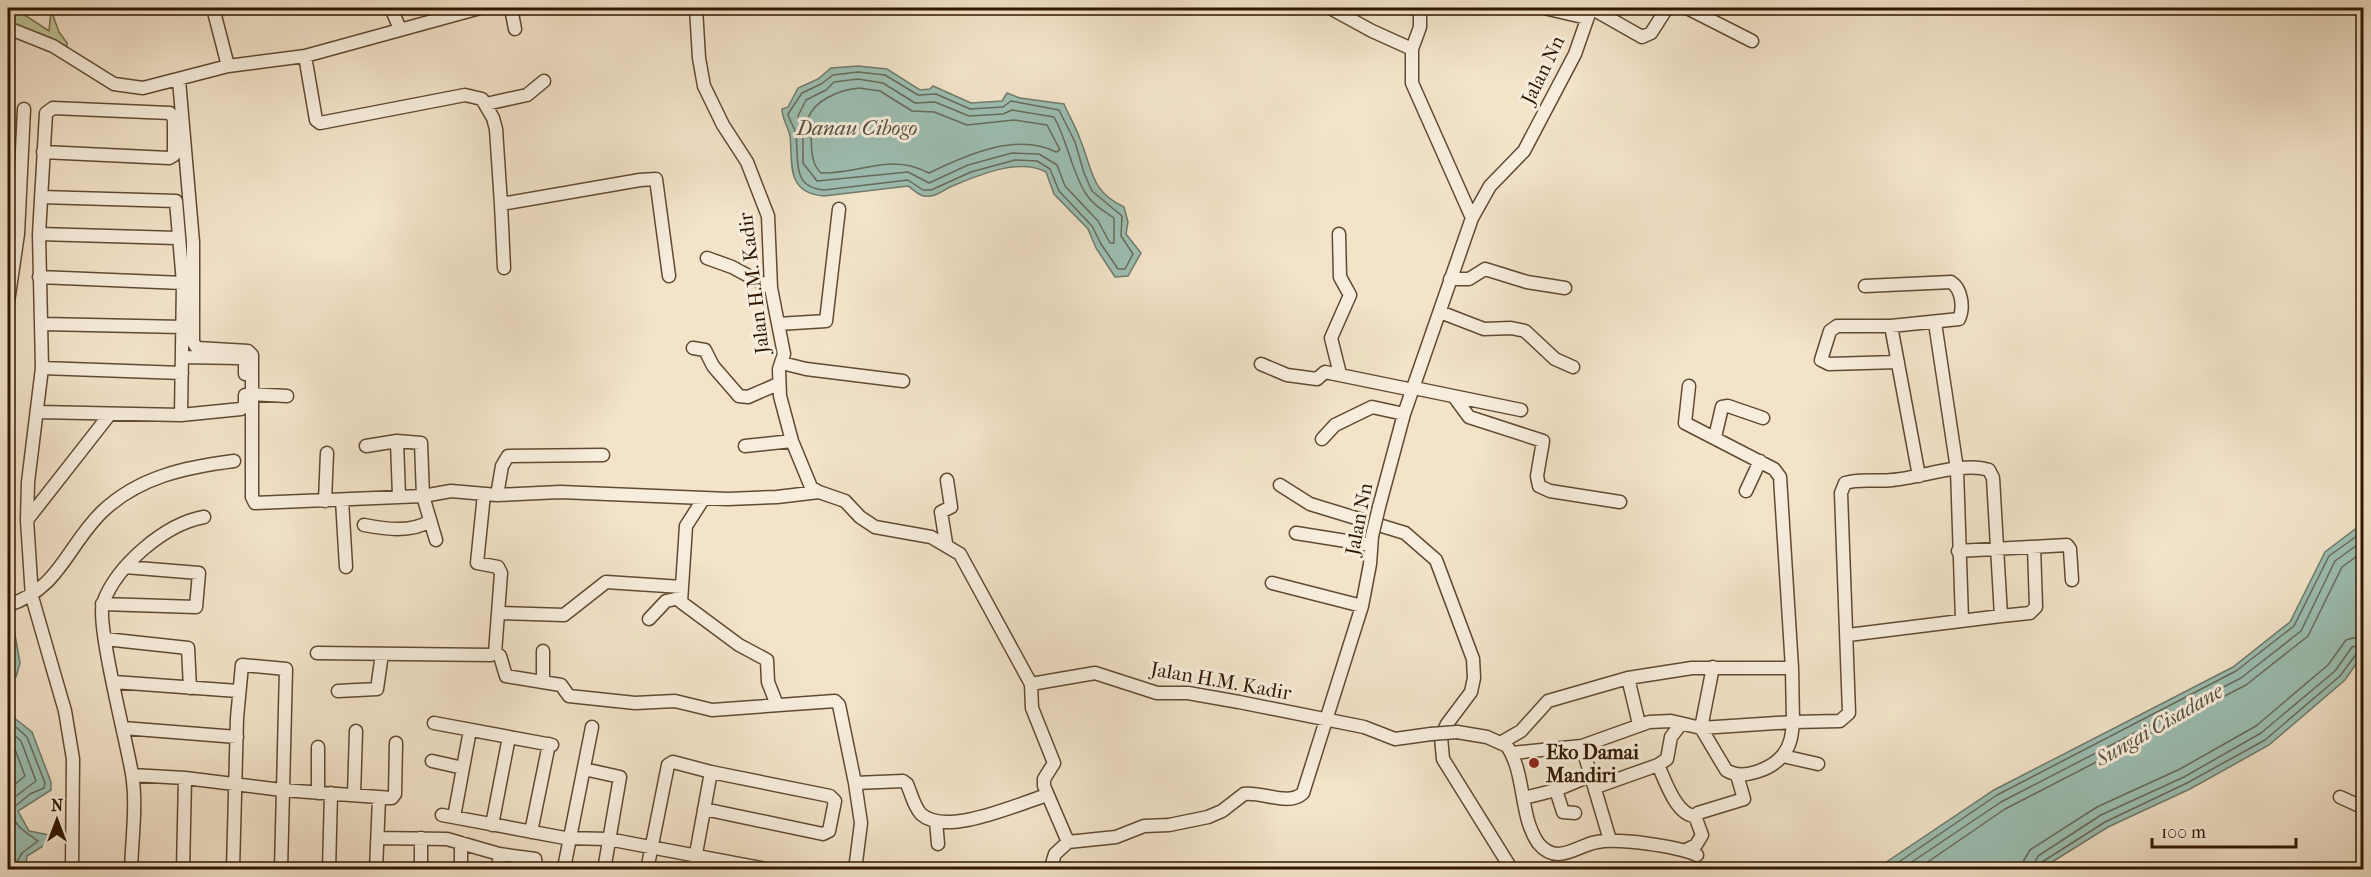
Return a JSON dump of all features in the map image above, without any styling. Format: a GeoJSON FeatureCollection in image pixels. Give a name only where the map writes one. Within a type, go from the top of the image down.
{"type":"FeatureCollection","features":[{"type":"Feature","properties":{"kind":"street"},"geometry":{"type":"LineString","coordinates":[[213,8],[228,66]]}},
{"type":"Feature","properties":{"kind":"street"},"geometry":{"type":"LineString","coordinates":[[391,8],[400,29]]}},
{"type":"Feature","properties":{"kind":"street"},"geometry":{"type":"LineString","coordinates":[[8,28],[53,46],[121,86],[155,86],[228,66],[304,56],[480,8]]}},
{"type":"Feature","properties":{"kind":"street"},"geometry":{"type":"LineString","coordinates":[[511,8],[515,28]]}},
{"type":"Feature","properties":{"kind":"street","name":"Jalan H.M. Kadir"},"geometry":{"type":"LineString","coordinates":[[696,8],[699,58],[704,86],[723,125],[747,162],[768,216],[771,288],[784,354],[778,384],[792,441],[811,487],[819,492]]}},
{"type":"Feature","properties":{"kind":"street"},"geometry":{"type":"LineString","coordinates":[[1330,8],[1412,49]]}},
{"type":"Feature","properties":{"kind":"street"},"geometry":{"type":"LineString","coordinates":[[1420,8],[1420,27],[1412,49],[1412,83],[1472,218]]}},
{"type":"Feature","properties":{"kind":"street"},"geometry":{"type":"LineString","coordinates":[[1544,8],[1589,13],[1642,37],[1651,33],[1667,8]]}},
{"type":"Feature","properties":{"kind":"street"},"geometry":{"type":"LineString","coordinates":[[1687,8],[1752,42]]}},
{"type":"Feature","properties":{"kind":"street","name":"Jalan Nn"},"geometry":{"type":"LineString","coordinates":[[1068,842],[1116,837],[1144,826],[1169,825],[1208,817],[1222,811],[1244,794],[1298,797],[1306,787],[1362,606],[1371,540],[1404,414],[1472,218],[1490,186],[1524,151],[1575,54],[1589,13]]}},
{"type":"Feature","properties":{"kind":"street"},"geometry":{"type":"LineString","coordinates":[[304,56],[316,120],[320,123],[465,95],[482,99],[496,129],[504,268]]}},
{"type":"Feature","properties":{"kind":"street"},"geometry":{"type":"LineString","coordinates":[[179,80],[193,242],[193,342],[197,348],[251,352],[253,500],[258,504],[326,501],[423,496],[451,491],[490,495],[560,492],[704,498],[777,497],[819,492],[845,501],[860,517],[875,527],[931,537],[946,543],[964,560],[1031,684],[1032,708],[1054,764],[1044,779],[1047,795],[1068,842],[1055,854],[1050,870]]}},
{"type":"Feature","properties":{"kind":"street"},"geometry":{"type":"LineString","coordinates":[[486,104],[527,95],[544,81]]}},
{"type":"Feature","properties":{"kind":"street"},"geometry":{"type":"LineString","coordinates":[[44,152],[169,158],[174,155],[174,119],[170,113],[53,108],[46,113],[39,234],[39,278],[43,324],[42,368],[28,482],[27,520],[32,597],[65,711],[73,759],[72,870]]}},
{"type":"Feature","properties":{"kind":"street"},"geometry":{"type":"LineString","coordinates":[[8,302],[24,109]]}},
{"type":"Feature","properties":{"kind":"street"},"geometry":{"type":"LineString","coordinates":[[501,204],[656,179],[669,276]]}},
{"type":"Feature","properties":{"kind":"street"},"geometry":{"type":"LineString","coordinates":[[41,197],[173,200],[178,205],[177,238],[183,283],[181,415]]}},
{"type":"Feature","properties":{"kind":"street"},"geometry":{"type":"LineString","coordinates":[[778,324],[826,321],[839,209]]}},
{"type":"Feature","properties":{"kind":"street"},"geometry":{"type":"LineString","coordinates":[[39,234],[177,238]]}},
{"type":"Feature","properties":{"kind":"street"},"geometry":{"type":"LineString","coordinates":[[1339,234],[1340,277],[1350,295],[1331,338],[1340,374]]}},
{"type":"Feature","properties":{"kind":"street"},"geometry":{"type":"LineString","coordinates":[[707,258],[732,267],[771,288]]}},
{"type":"Feature","properties":{"kind":"street"},"geometry":{"type":"LineString","coordinates":[[1450,279],[1469,279],[1485,269],[1527,282],[1565,288]]}},
{"type":"Feature","properties":{"kind":"street"},"geometry":{"type":"LineString","coordinates":[[39,278],[183,283]]}},
{"type":"Feature","properties":{"kind":"street"},"geometry":{"type":"LineString","coordinates":[[1865,286],[1951,282],[1960,292],[1961,314],[1959,319],[1891,326],[1838,326],[1830,331],[1821,360],[1829,364],[1898,362]]}},
{"type":"Feature","properties":{"kind":"street"},"geometry":{"type":"LineString","coordinates":[[1440,312],[1484,329],[1511,328],[1525,331],[1547,354],[1573,367]]}},
{"type":"Feature","properties":{"kind":"street"},"geometry":{"type":"LineString","coordinates":[[1935,323],[1957,469],[1962,620]]}},
{"type":"Feature","properties":{"kind":"street"},"geometry":{"type":"LineString","coordinates":[[43,324],[183,327]]}},
{"type":"Feature","properties":{"kind":"street"},"geometry":{"type":"LineString","coordinates":[[1891,326],[1919,476]]}},
{"type":"Feature","properties":{"kind":"street"},"geometry":{"type":"LineString","coordinates":[[693,348],[705,350],[713,366],[739,396],[748,397],[778,384]]}},
{"type":"Feature","properties":{"kind":"street"},"geometry":{"type":"LineString","coordinates":[[38,412],[181,415],[241,409],[245,405],[243,359],[182,357]]}},
{"type":"Feature","properties":{"kind":"street"},"geometry":{"type":"LineString","coordinates":[[782,363],[806,369],[903,381]]}},
{"type":"Feature","properties":{"kind":"street"},"geometry":{"type":"LineString","coordinates":[[1261,364],[1287,375],[1317,379],[1325,372],[1340,374],[1521,410]]}},
{"type":"Feature","properties":{"kind":"street"},"geometry":{"type":"LineString","coordinates":[[42,368],[182,373]]}},
{"type":"Feature","properties":{"kind":"street"},"geometry":{"type":"LineString","coordinates":[[1689,387],[1685,423],[1774,469],[1782,485],[1793,722],[1791,738],[1783,756],[1757,771],[1737,775],[1726,770],[1701,728],[1713,667]]}},
{"type":"Feature","properties":{"kind":"street"},"geometry":{"type":"LineString","coordinates":[[251,394],[287,396]]}},
{"type":"Feature","properties":{"kind":"street"},"geometry":{"type":"LineString","coordinates":[[1455,398],[1469,417],[1543,441],[1537,476],[1539,486],[1550,491],[1620,502]]}},
{"type":"Feature","properties":{"kind":"street"},"geometry":{"type":"LineString","coordinates":[[1715,437],[1722,407],[1728,406],[1763,418]]}},
{"type":"Feature","properties":{"kind":"street"},"geometry":{"type":"LineString","coordinates":[[1322,439],[1335,425],[1372,407],[1404,414]]}},
{"type":"Feature","properties":{"kind":"street"},"geometry":{"type":"LineString","coordinates":[[27,520],[110,414]]}},
{"type":"Feature","properties":{"kind":"street"},"geometry":{"type":"LineString","coordinates":[[398,441],[399,496]]}},
{"type":"Feature","properties":{"kind":"street"},"geometry":{"type":"LineString","coordinates":[[366,446],[398,441],[422,443],[423,496],[436,540]]}},
{"type":"Feature","properties":{"kind":"street"},"geometry":{"type":"LineString","coordinates":[[745,446],[792,441]]}},
{"type":"Feature","properties":{"kind":"street"},"geometry":{"type":"LineString","coordinates":[[326,501],[327,453]]}},
{"type":"Feature","properties":{"kind":"street"},"geometry":{"type":"LineString","coordinates":[[495,653],[500,568],[477,563],[490,495],[502,466],[508,456],[603,455]]}},
{"type":"Feature","properties":{"kind":"street"},"geometry":{"type":"LineString","coordinates":[[8,605],[32,597],[69,556],[103,511],[128,492],[179,470],[234,461]]}},
{"type":"Feature","properties":{"kind":"street"},"geometry":{"type":"LineString","coordinates":[[1746,491],[1760,461]]}},
{"type":"Feature","properties":{"kind":"street"},"geometry":{"type":"LineString","coordinates":[[1512,753],[1582,746],[1639,724],[1658,721],[1701,728],[1840,721],[1848,713],[1848,635],[1842,487],[1852,481],[1894,480],[1981,467],[1992,472],[2001,616]]}},
{"type":"Feature","properties":{"kind":"street"},"geometry":{"type":"LineString","coordinates":[[946,543],[941,512],[951,507],[947,480]]}},
{"type":"Feature","properties":{"kind":"street"},"geometry":{"type":"LineString","coordinates":[[1280,485],[1310,504],[1405,533],[1436,560],[1473,659],[1474,678],[1471,693],[1447,724],[1442,737],[1443,759],[1512,870]]}},
{"type":"Feature","properties":{"kind":"street"},"geometry":{"type":"LineString","coordinates":[[704,498],[687,526],[681,592],[682,605],[739,645],[767,660],[768,682],[777,705]]}},
{"type":"Feature","properties":{"kind":"street"},"geometry":{"type":"LineString","coordinates":[[342,500],[346,567]]}},
{"type":"Feature","properties":{"kind":"street"},"geometry":{"type":"LineString","coordinates":[[131,870],[132,775],[105,639],[102,604],[125,567],[161,534],[204,517]]}},
{"type":"Feature","properties":{"kind":"street"},"geometry":{"type":"LineString","coordinates":[[364,525],[417,528],[430,521]]}},
{"type":"Feature","properties":{"kind":"street"},"geometry":{"type":"LineString","coordinates":[[1296,533],[1371,540]]}},
{"type":"Feature","properties":{"kind":"street"},"geometry":{"type":"LineString","coordinates":[[1848,635],[2030,613],[2036,607],[2034,547]]}},
{"type":"Feature","properties":{"kind":"street"},"geometry":{"type":"LineString","coordinates":[[1958,551],[2069,547],[2072,580]]}},
{"type":"Feature","properties":{"kind":"street"},"geometry":{"type":"LineString","coordinates":[[102,604],[196,607],[199,573],[125,567]]}},
{"type":"Feature","properties":{"kind":"street"},"geometry":{"type":"LineString","coordinates":[[499,613],[564,615],[606,582],[681,592]]}},
{"type":"Feature","properties":{"kind":"street"},"geometry":{"type":"LineString","coordinates":[[1272,583],[1362,606]]}},
{"type":"Feature","properties":{"kind":"street"},"geometry":{"type":"LineString","coordinates":[[649,619],[666,601],[681,592]]}},
{"type":"Feature","properties":{"kind":"street"},"geometry":{"type":"LineString","coordinates":[[105,639],[188,648],[190,687]]}},
{"type":"Feature","properties":{"kind":"street"},"geometry":{"type":"LineString","coordinates":[[543,651],[543,682]]}},
{"type":"Feature","properties":{"kind":"street"},"geometry":{"type":"LineString","coordinates":[[317,653],[491,655],[495,653]]}},
{"type":"Feature","properties":{"kind":"street"},"geometry":{"type":"LineString","coordinates":[[495,653],[501,657],[506,676],[563,686],[569,696],[635,703],[675,701],[712,710],[832,700],[838,703],[861,823],[855,868]]}},
{"type":"Feature","properties":{"kind":"street"},"geometry":{"type":"LineString","coordinates":[[338,691],[377,689],[382,654]]}},
{"type":"Feature","properties":{"kind":"street"},"geometry":{"type":"LineString","coordinates":[[233,870],[238,691],[242,665],[286,669],[281,870]]}},
{"type":"Feature","properties":{"kind":"street"},"geometry":{"type":"LineString","coordinates":[[1695,816],[1702,835],[1692,853],[1610,840],[1587,844],[1566,853],[1550,852],[1539,843],[1533,832],[1512,753],[1502,742],[1521,731],[1548,701],[1628,678],[1685,668],[1792,668]]}},
{"type":"Feature","properties":{"kind":"street","name":"Jalan H.M. Kadir"},"geometry":{"type":"LineString","coordinates":[[1031,684],[1095,673],[1157,693],[1188,693],[1364,728],[1395,739],[1457,732],[1502,742]]}},
{"type":"Feature","properties":{"kind":"street"},"geometry":{"type":"LineString","coordinates":[[1628,678],[1639,724]]}},
{"type":"Feature","properties":{"kind":"street"},"geometry":{"type":"LineString","coordinates":[[114,682],[238,691]]}},
{"type":"Feature","properties":{"kind":"street"},"geometry":{"type":"LineString","coordinates":[[434,723],[551,744],[531,832]]}},
{"type":"Feature","properties":{"kind":"street"},"geometry":{"type":"LineString","coordinates":[[1524,798],[1658,765],[1667,759],[1671,737],[1681,724]]}},
{"type":"Feature","properties":{"kind":"street"},"geometry":{"type":"LineString","coordinates":[[564,868],[592,727]]}},
{"type":"Feature","properties":{"kind":"street"},"geometry":{"type":"LineString","coordinates":[[123,728],[237,737]]}},
{"type":"Feature","properties":{"kind":"street"},"geometry":{"type":"LineString","coordinates":[[470,730],[463,768],[448,816],[570,838],[608,839],[771,870]]}},
{"type":"Feature","properties":{"kind":"street"},"geometry":{"type":"LineString","coordinates":[[354,795],[356,731]]}},
{"type":"Feature","properties":{"kind":"street"},"geometry":{"type":"LineString","coordinates":[[492,825],[509,737]]}},
{"type":"Feature","properties":{"kind":"street"},"geometry":{"type":"LineString","coordinates":[[132,775],[185,778],[282,790],[379,798],[395,796],[396,743]]}},
{"type":"Feature","properties":{"kind":"street"},"geometry":{"type":"LineString","coordinates":[[1582,746],[1610,840]]}},
{"type":"Feature","properties":{"kind":"street"},"geometry":{"type":"LineString","coordinates":[[318,747],[324,793],[329,870]]}},
{"type":"Feature","properties":{"kind":"street"},"geometry":{"type":"LineString","coordinates":[[1783,756],[1818,764]]}},
{"type":"Feature","properties":{"kind":"street"},"geometry":{"type":"LineString","coordinates":[[432,761],[463,768]]}},
{"type":"Feature","properties":{"kind":"street"},"geometry":{"type":"LineString","coordinates":[[647,870],[668,765],[673,762],[830,796],[835,801],[830,831],[823,834],[704,809]]}},
{"type":"Feature","properties":{"kind":"street"},"geometry":{"type":"LineString","coordinates":[[1658,765],[1677,803],[1686,814],[1695,816],[1744,800],[1745,795],[1737,775]]}},
{"type":"Feature","properties":{"kind":"street"},"geometry":{"type":"LineString","coordinates":[[584,769],[620,777],[604,870]]}},
{"type":"Feature","properties":{"kind":"street"},"geometry":{"type":"LineString","coordinates":[[693,870],[711,772]]}},
{"type":"Feature","properties":{"kind":"street"},"geometry":{"type":"LineString","coordinates":[[183,870],[185,778]]}},
{"type":"Feature","properties":{"kind":"street"},"geometry":{"type":"LineString","coordinates":[[855,783],[903,781],[907,784],[920,813],[936,820],[969,820],[1047,795]]}},
{"type":"Feature","properties":{"kind":"street"},"geometry":{"type":"LineString","coordinates":[[1556,790],[1563,812],[1575,813]]}},
{"type":"Feature","properties":{"kind":"street"},"geometry":{"type":"LineString","coordinates":[[2340,797],[2364,808]]}},
{"type":"Feature","properties":{"kind":"street"},"geometry":{"type":"LineString","coordinates":[[376,870],[379,798]]}},
{"type":"Feature","properties":{"kind":"street"},"geometry":{"type":"LineString","coordinates":[[936,820],[938,844]]}},
{"type":"Feature","properties":{"kind":"street"},"geometry":{"type":"LineString","coordinates":[[378,838],[421,838],[461,843],[499,854],[535,859],[537,870]]}},
{"type":"Feature","properties":{"kind":"street"},"geometry":{"type":"LineString","coordinates":[[421,838],[421,870]]}},
{"type":"Feature","properties":{"kind":"street"},"geometry":{"type":"LineString","coordinates":[[461,843],[461,870]]}},
{"type":"Feature","properties":{"kind":"street"},"geometry":{"type":"LineString","coordinates":[[499,854],[499,870]]}},
{"type":"Feature","properties":{"kind":"green space"},"geometry":{"type":"Polygon","coordinates":[[[8,8],[14,8],[49,31],[51,10],[59,32],[67,43],[67,50],[8,25],[8,8]]]}},
{"type":"Feature","properties":{"kind":"water","name":"Danau Cibogo"},"geometry":{"type":"Polygon","coordinates":[[[858,66],[887,69],[920,90],[930,89],[933,86],[971,103],[1002,101],[1007,93],[1020,98],[1064,104],[1094,179],[1105,194],[1124,207],[1128,222],[1126,234],[1141,253],[1128,276],[1115,277],[1096,248],[1088,229],[1054,194],[1046,172],[1035,168],[1023,166],[998,170],[928,196],[908,186],[824,196],[811,194],[803,189],[797,183],[794,175],[790,136],[782,109],[788,107],[798,88],[818,79],[831,68],[858,66]]]}},
{"type":"Feature","properties":{"kind":"water","name":"Sungai Cisadane"},"geometry":{"type":"Polygon","coordinates":[[[2363,523],[2363,654],[2345,680],[2269,745],[2190,789],[2108,827],[2041,869],[1876,869],[1994,790],[2233,667],[2290,622],[2325,552],[2363,523]]]}},
{"type":"Feature","properties":{"kind":"water"},"geometry":{"type":"Polygon","coordinates":[[[8,626],[14,629],[20,663],[16,677],[8,677],[8,626]]]}},
{"type":"Feature","properties":{"kind":"water"},"geometry":{"type":"Polygon","coordinates":[[[8,713],[32,732],[51,782],[51,790],[18,811],[29,831],[50,835],[48,843],[27,856],[26,865],[8,868],[8,713]]]}},
{"type":"Feature","properties":{"kind":"place","name":"Eko Damai Mandiri"},"geometry":{"type":"Point","coordinates":[1534,763]}}]}
